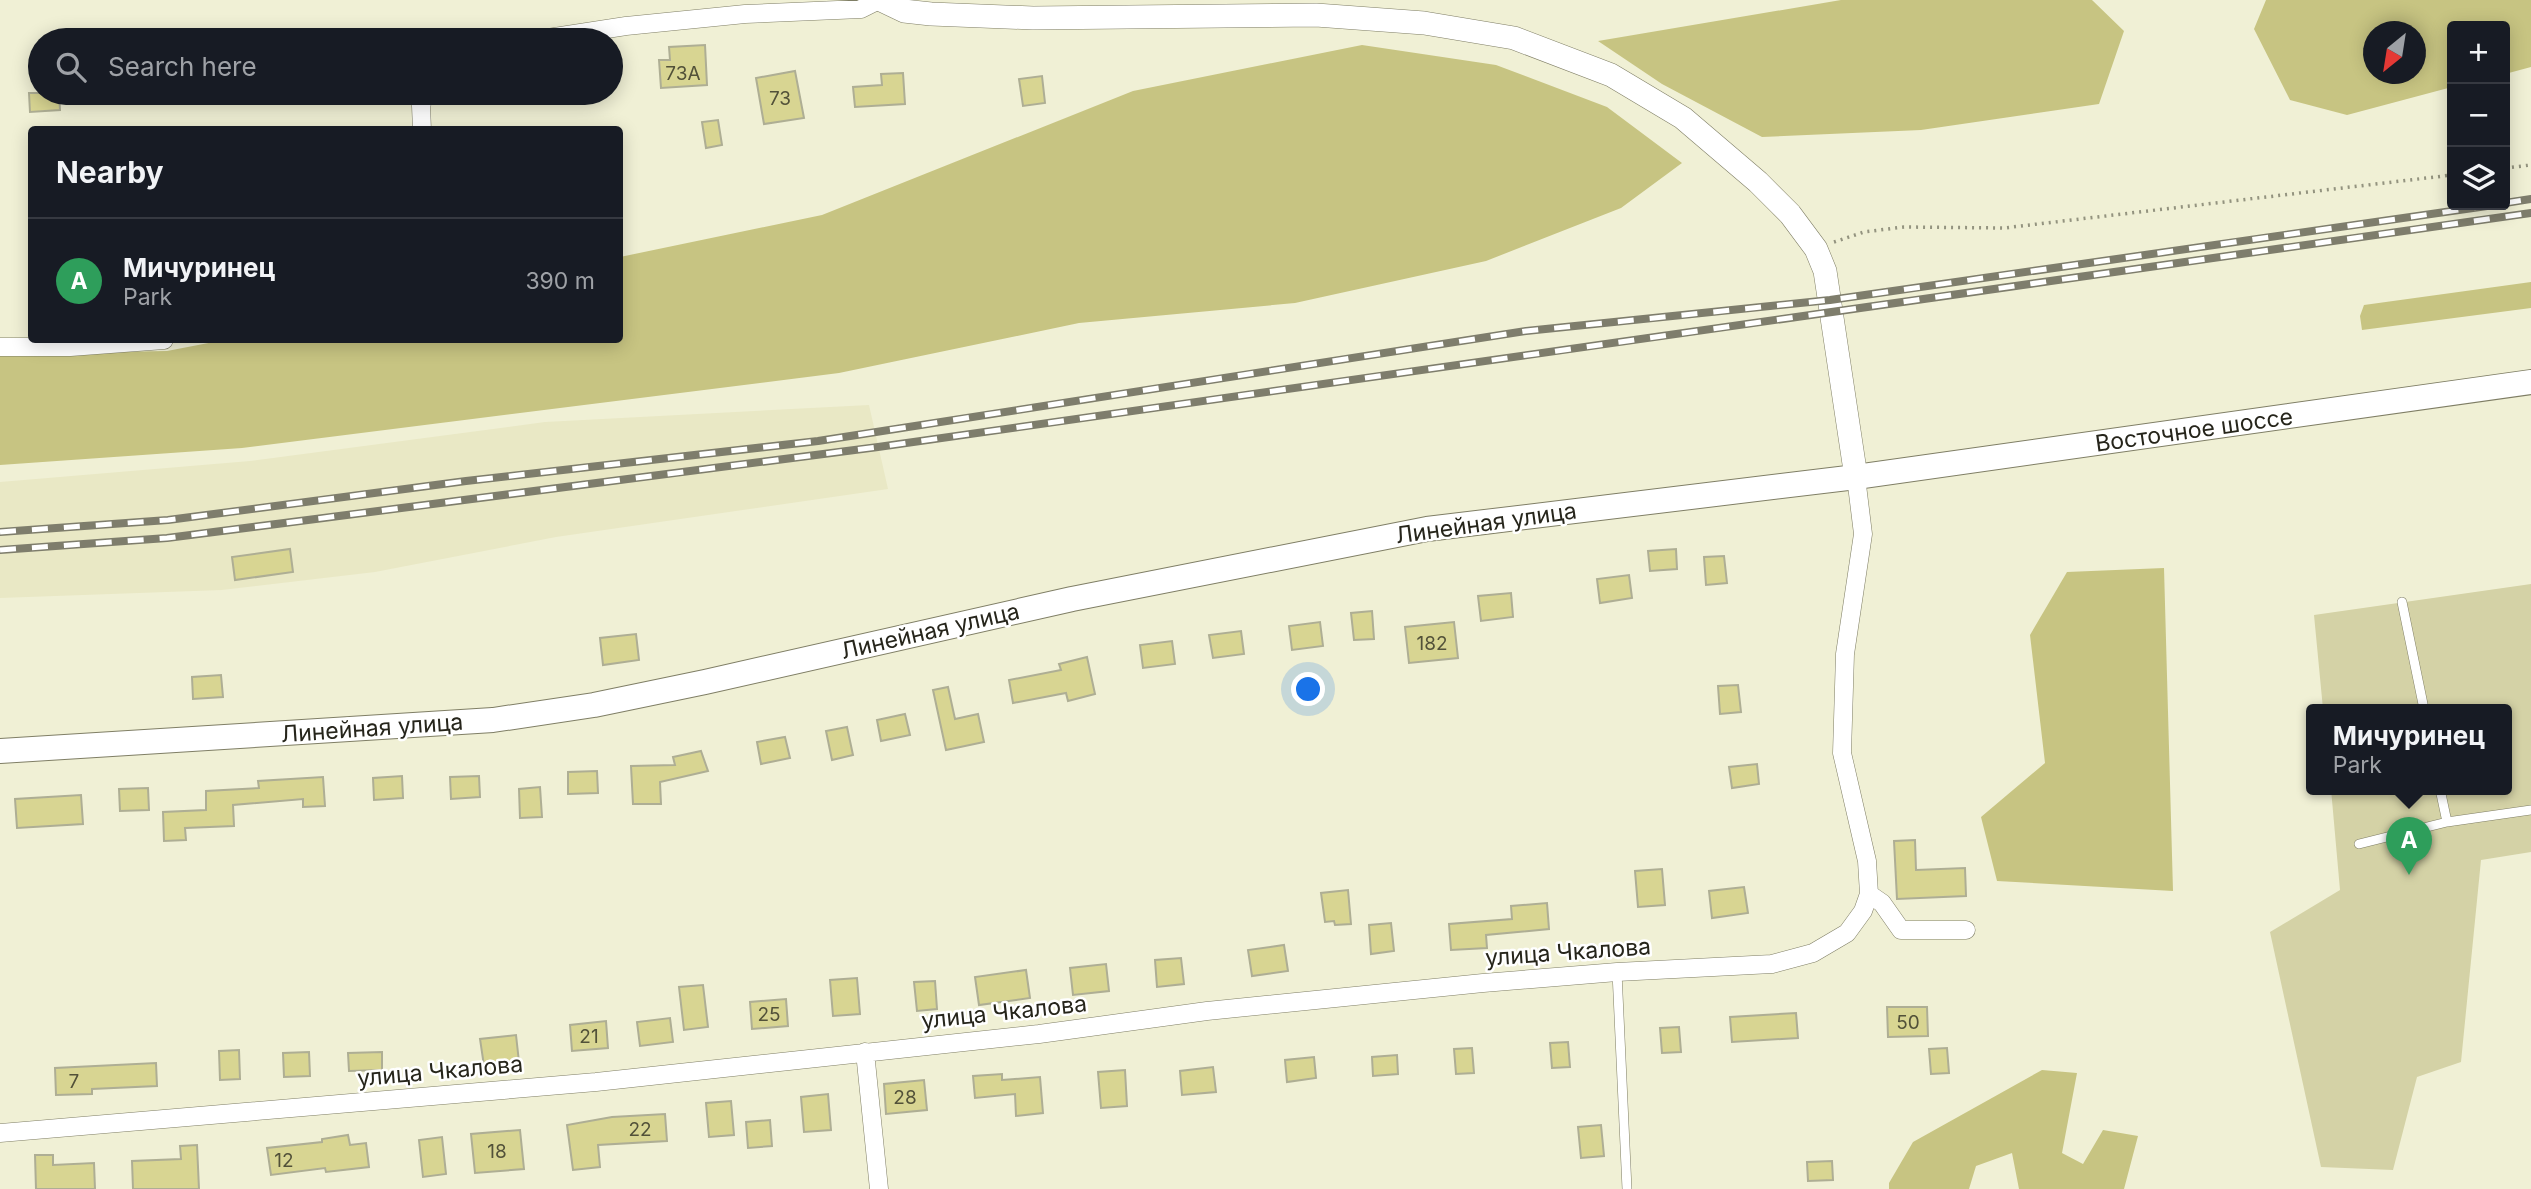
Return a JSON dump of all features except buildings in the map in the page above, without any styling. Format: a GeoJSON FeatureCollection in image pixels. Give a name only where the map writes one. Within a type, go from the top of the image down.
{"type":"FeatureCollection","features":[{"type":"Feature","properties":{"kind":"main road","name":"Восточное шоссе"},"geometry":{"type":"LineString","coordinates":[[1856,477],[2531,382]]}},
{"type":"Feature","properties":{"kind":"main road","name":"Линейная улица"},"geometry":{"type":"LineString","coordinates":[[0,751],[506,718],[594,705],[1072,599],[1427,529],[1856,477]]}},
{"type":"Feature","properties":{"kind":"street"},"geometry":{"type":"LineString","coordinates":[[613,28],[745,14],[861,9],[880,0],[904,11],[931,14],[1033,18],[1316,15],[1424,23],[1514,38],[1611,75],[1683,118],[1758,182],[1790,214],[1816,249],[1825,271],[1863,534],[1844,654],[1842,753],[1867,861],[1869,894],[1882,903],[1900,930],[1966,930]]}},
{"type":"Feature","properties":{"kind":"street"},"geometry":{"type":"LineString","coordinates":[[421,105],[422,126]]}},
{"type":"Feature","properties":{"kind":"street"},"geometry":{"type":"LineString","coordinates":[[0,347],[70,347],[124,343]]}},
{"type":"Feature","properties":{"kind":"street","name":"улица Чкалова"},"geometry":{"type":"LineString","coordinates":[[0,1133],[596,1082],[1039,1034],[1207,1011],[1617,972],[1772,964],[1812,953],[1847,933],[1863,911],[1869,894]]}},
{"type":"Feature","properties":{"kind":"street"},"geometry":{"type":"LineString","coordinates":[[865,1052],[879,1189]]}},
{"type":"Feature","properties":{"kind":"lane"},"geometry":{"type":"LineString","coordinates":[[2402,602],[2423,704]]}},
{"type":"Feature","properties":{"kind":"lane"},"geometry":{"type":"LineString","coordinates":[[2441,795],[2447,822]]}},
{"type":"Feature","properties":{"kind":"lane"},"geometry":{"type":"LineString","coordinates":[[2359,844],[2447,822],[2531,810]]}},
{"type":"Feature","properties":{"kind":"lane"},"geometry":{"type":"LineString","coordinates":[[1617,972],[1627,1189]]}},
{"type":"Feature","properties":{"kind":"path"},"geometry":{"type":"LineString","coordinates":[[2510,167],[2531,165]]}},
{"type":"Feature","properties":{"kind":"path"},"geometry":{"type":"LineString","coordinates":[[1816,249],[1864,232],[1891,228],[2004,228],[2447,176]]}},
{"type":"Feature","properties":{"kind":"shaded area"},"geometry":{"type":"Polygon","coordinates":[[[1841,0],[2092,0],[2124,31],[2099,104],[1921,130],[1762,137],[1662,84],[1598,41],[1841,0]]]}},
{"type":"Feature","properties":{"kind":"shaded area"},"geometry":{"type":"Polygon","coordinates":[[[2266,0],[2531,0],[2531,67],[2510,73],[2510,21],[2447,21],[2447,88],[2347,115],[2290,100],[2254,29],[2266,0]]]}},
{"type":"Feature","properties":{"kind":"shaded area"},"geometry":{"type":"Polygon","coordinates":[[[1362,45],[1496,65],[1607,107],[1682,163],[1621,208],[1486,261],[1295,303],[1079,323],[839,373],[242,448],[0,465],[0,354],[167,351],[208,343],[623,343],[623,256],[822,215],[1133,91],[1362,45]]]}},
{"type":"Feature","properties":{"kind":"shaded area"},"geometry":{"type":"Polygon","coordinates":[[[2531,282],[2531,308],[2362,330],[2360,316],[2364,305],[2531,282]]]}},
{"type":"Feature","properties":{"kind":"shaded area"},"geometry":{"type":"Polygon","coordinates":[[[869,405],[888,489],[556,537],[375,572],[222,590],[0,598],[0,482],[250,461],[545,422],[869,405]]]}},
{"type":"Feature","properties":{"kind":"shaded area"},"geometry":{"type":"Polygon","coordinates":[[[2164,568],[2173,891],[1997,881],[1981,817],[2045,763],[2030,635],[2067,572],[2164,568]]]}},
{"type":"Feature","properties":{"kind":"shaded area"},"geometry":{"type":"Polygon","coordinates":[[[2531,584],[2531,852],[2481,860],[2461,1062],[2417,1077],[2393,1170],[2321,1167],[2270,932],[2340,890],[2332,795],[2512,795],[2512,704],[2323,704],[2314,615],[2531,584]]]}},
{"type":"Feature","properties":{"kind":"shaded area"},"geometry":{"type":"Polygon","coordinates":[[[2042,1070],[2077,1073],[2062,1153],[2083,1164],[2103,1130],[2138,1136],[2124,1189],[2019,1189],[2012,1153],[1976,1166],[1969,1189],[1889,1189],[1889,1183],[1913,1142],[2042,1070]]]}},
{"type":"Feature","properties":{"kind":"railway"},"geometry":{"type":"LineString","coordinates":[[2510,202],[2531,199]]}},
{"type":"Feature","properties":{"kind":"railway"},"geometry":{"type":"LineString","coordinates":[[0,532],[168,520],[466,481],[818,441],[1526,331],[1830,300],[2459,210]]}},
{"type":"Feature","properties":{"kind":"railway"},"geometry":{"type":"LineString","coordinates":[[0,550],[167,538],[878,447],[2531,213]]}},
{"type":"Feature","properties":{"kind":"place","name":"Мичуринец"},"geometry":{"type":"Point","coordinates":[2409,875]}}]}
